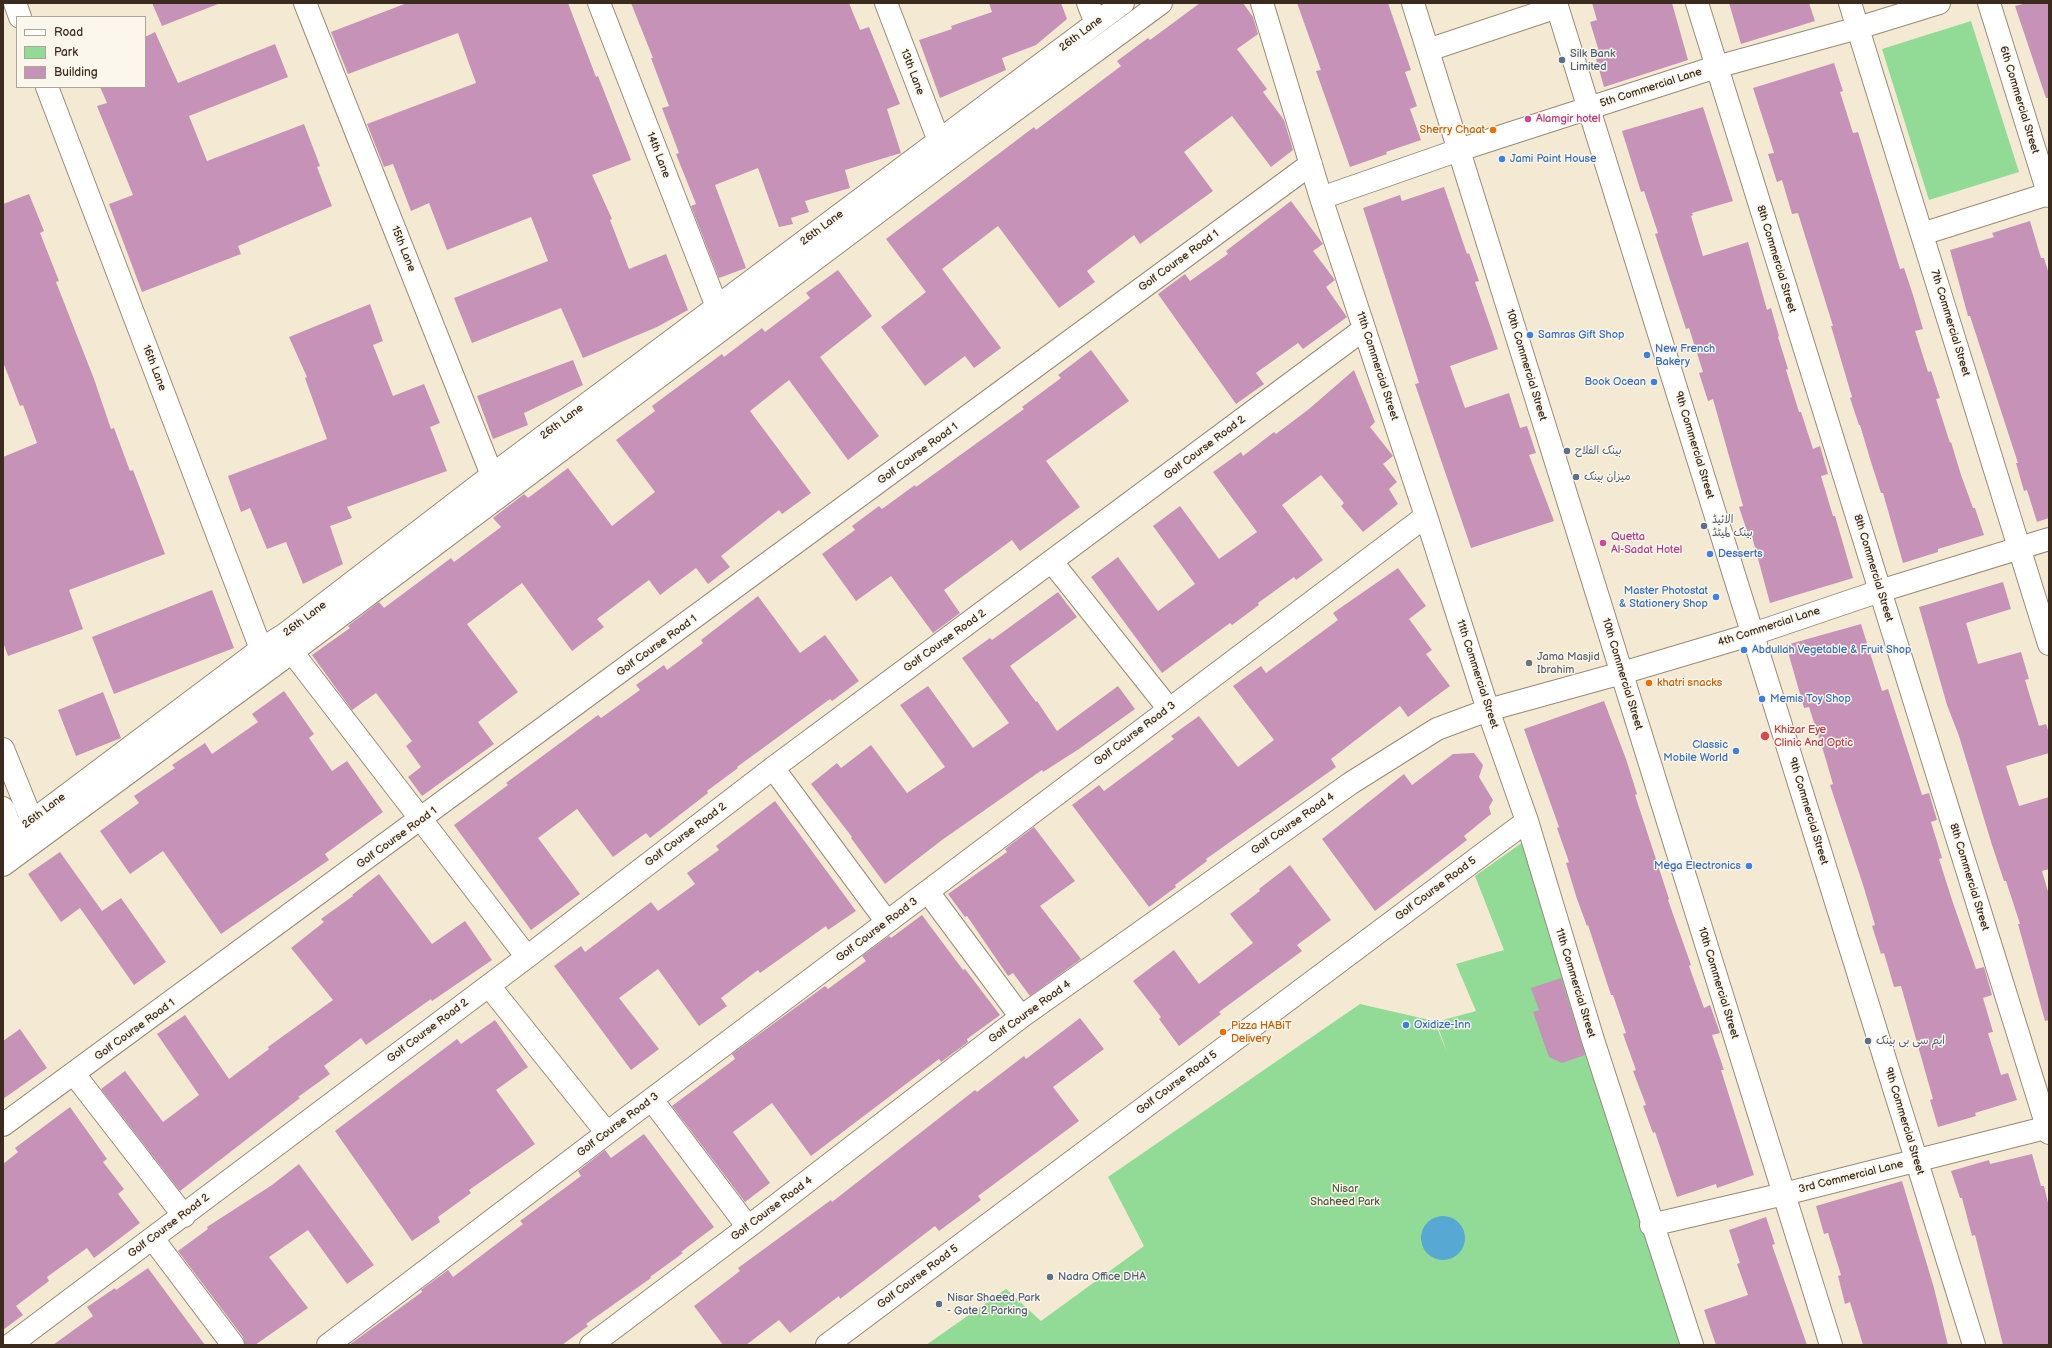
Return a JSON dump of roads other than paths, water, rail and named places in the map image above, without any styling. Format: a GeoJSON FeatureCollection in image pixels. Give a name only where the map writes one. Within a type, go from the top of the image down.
{"type":"FeatureCollection","features":[{"type":"Feature","properties":{"kind":"street"},"geometry":{"type":"LineString","coordinates":[[15,3],[20,16]]}},
{"type":"Feature","properties":{"kind":"street","name":"15th Lane"},"geometry":{"type":"LineString","coordinates":[[305,3],[492,475],[502,494]]}},
{"type":"Feature","properties":{"kind":"street","name":"14th Lane"},"geometry":{"type":"LineString","coordinates":[[599,3],[717,307]]}},
{"type":"Feature","properties":{"kind":"street","name":"13th Lane"},"geometry":{"type":"LineString","coordinates":[[886,3],[939,141]]}},
{"type":"Feature","properties":{"kind":"street","name":"26th Lane"},"geometry":{"type":"LineString","coordinates":[[3,865],[12,844],[35,829],[261,649],[284,635],[492,475],[939,141],[1092,13],[1123,3]]}},
{"type":"Feature","properties":{"kind":"street"},"geometry":{"type":"LineString","coordinates":[[3,749],[35,829],[292,652],[954,155],[1161,3]]}},
{"type":"Feature","properties":{"kind":"street","name":"11th Commercial Street"},"geometry":{"type":"LineString","coordinates":[[1262,3],[1321,198],[1426,516],[1488,710],[1527,821],[1651,1225],[1692,1345]]}},
{"type":"Feature","properties":{"kind":"street","name":"10th Commercial Street"},"geometry":{"type":"LineString","coordinates":[[1413,3],[1831,1345]]}},
{"type":"Feature","properties":{"kind":"street","name":"8th Commercial Street"},"geometry":{"type":"LineString","coordinates":[[1696,3],[2048,1129]]}},
{"type":"Feature","properties":{"kind":"street","name":"7th Commercial Street"},"geometry":{"type":"LineString","coordinates":[[1850,3],[2049,644]]}},
{"type":"Feature","properties":{"kind":"street","name":"5th Commercial Lane"},"geometry":{"type":"LineString","coordinates":[[1321,198],[1459,150],[1716,67],[1858,28],[1939,3]]}},
{"type":"Feature","properties":{"kind":"street","name":"6th Commercial Street"},"geometry":{"type":"LineString","coordinates":[[1989,3],[2049,195]]}},
{"type":"Feature","properties":{"kind":"street"},"geometry":{"type":"LineString","coordinates":[[1428,50],[1556,5]]}},
{"type":"Feature","properties":{"kind":"street","name":"9th Commercial Street"},"geometry":{"type":"LineString","coordinates":[[1556,5],[1974,1345]]}},
{"type":"Feature","properties":{"kind":"street","name":"16th Lane"},"geometry":{"type":"LineString","coordinates":[[47,88],[261,649]]}},
{"type":"Feature","properties":{"kind":"street","name":"Golf Course Road 1"},"geometry":{"type":"LineString","coordinates":[[3,1125],[422,820],[1311,164]]}},
{"type":"Feature","properties":{"kind":"street"},"geometry":{"type":"LineString","coordinates":[[1922,234],[2049,195]]}},
{"type":"Feature","properties":{"kind":"street","name":"Golf Course Road 2"},"geometry":{"type":"LineString","coordinates":[[10,1345],[527,958],[773,768],[1364,329]]}},
{"type":"Feature","properties":{"kind":"street","name":"Golf Course Road 3"},"geometry":{"type":"LineString","coordinates":[[328,1345],[1426,516]]}},
{"type":"Feature","properties":{"kind":"street","name":"4th Commercial Lane"},"geometry":{"type":"LineString","coordinates":[[1488,710],[1622,673],[1752,634],[1880,591],[2049,539]]}},
{"type":"Feature","properties":{"kind":"street"},"geometry":{"type":"LineString","coordinates":[[1052,562],[1169,709]]}},
{"type":"Feature","properties":{"kind":"street"},"geometry":{"type":"LineString","coordinates":[[292,652],[527,958]]}},
{"type":"Feature","properties":{"kind":"street","name":"Golf Course Road 4"},"geometry":{"type":"LineString","coordinates":[[591,1345],[748,1227],[1021,1017],[1351,783],[1437,729],[1488,710]]}},
{"type":"Feature","properties":{"kind":"street"},"geometry":{"type":"LineString","coordinates":[[773,768],[887,922]]}},
{"type":"Feature","properties":{"kind":"street"},"geometry":{"type":"LineString","coordinates":[[3,808],[12,844]]}},
{"type":"Feature","properties":{"kind":"street","name":"Golf Course Road 5"},"geometry":{"type":"LineString","coordinates":[[827,1345],[1527,821]]}},
{"type":"Feature","properties":{"kind":"street"},"geometry":{"type":"LineString","coordinates":[[928,892],[1021,1017]]}},
{"type":"Feature","properties":{"kind":"street"},"geometry":{"type":"LineString","coordinates":[[489,986],[607,1133]]}},
{"type":"Feature","properties":{"kind":"street"},"geometry":{"type":"LineString","coordinates":[[74,1074],[184,1216]]}},
{"type":"Feature","properties":{"kind":"street"},"geometry":{"type":"LineString","coordinates":[[652,1100],[748,1227]]}},
{"type":"Feature","properties":{"kind":"street","name":"3rd Commercial Lane"},"geometry":{"type":"LineString","coordinates":[[1651,1225],[2048,1129]]}},
{"type":"Feature","properties":{"kind":"street"},"geometry":{"type":"LineString","coordinates":[[153,1239],[233,1345]]}},
{"type":"Feature","properties":{"kind":"water"},"geometry":{"type":"Polygon","coordinates":[[[1439,1216],[1447,1216],[1452,1217],[1459,1222],[1464,1229],[1464,1247],[1459,1254],[1452,1259],[1439,1260],[1431,1257],[1424,1250],[1421,1242],[1421,1234],[1424,1226],[1431,1219],[1439,1216]]]}},
{"type":"Feature","properties":{"kind":"place","name":"Silk Bank Limited"},"geometry":{"type":"Point","coordinates":[1562,60]}},
{"type":"Feature","properties":{"kind":"place","name":"Alamgir hotel"},"geometry":{"type":"Point","coordinates":[1528,119]}},
{"type":"Feature","properties":{"kind":"place","name":"Sherry Chaat"},"geometry":{"type":"Point","coordinates":[1493,130]}},
{"type":"Feature","properties":{"kind":"place","name":"Jami Paint House"},"geometry":{"type":"Point","coordinates":[1502,159]}},
{"type":"Feature","properties":{"kind":"place","name":"Samras Gift Shop"},"geometry":{"type":"Point","coordinates":[1530,335]}},
{"type":"Feature","properties":{"kind":"place","name":"New French Bakery"},"geometry":{"type":"Point","coordinates":[1647,355]}},
{"type":"Feature","properties":{"kind":"place","name":"Book Ocean"},"geometry":{"type":"Point","coordinates":[1654,382]}},
{"type":"Feature","properties":{"kind":"place","name":"بینک الفلاح"},"geometry":{"type":"Point","coordinates":[1567,451]}},
{"type":"Feature","properties":{"kind":"place","name":"میزان بینک"},"geometry":{"type":"Point","coordinates":[1576,477]}},
{"type":"Feature","properties":{"kind":"place","name":"الائیڈ بینک لمیٹڈ"},"geometry":{"type":"Point","coordinates":[1704,526]}},
{"type":"Feature","properties":{"kind":"place","name":"Quetta Al-Sadat Hotel"},"geometry":{"type":"Point","coordinates":[1603,543]}},
{"type":"Feature","properties":{"kind":"place","name":"Desserts"},"geometry":{"type":"Point","coordinates":[1710,554]}},
{"type":"Feature","properties":{"kind":"place","name":"Master Photostat & Stationery Shop"},"geometry":{"type":"Point","coordinates":[1716,597]}},
{"type":"Feature","properties":{"kind":"place","name":"Abdullah Vegetable & Fruit Shop"},"geometry":{"type":"Point","coordinates":[1744,650]}},
{"type":"Feature","properties":{"kind":"place","name":"Jama Masjid Ibrahim"},"geometry":{"type":"Point","coordinates":[1529,663]}},
{"type":"Feature","properties":{"kind":"place","name":"khatri snacks"},"geometry":{"type":"Point","coordinates":[1649,683]}},
{"type":"Feature","properties":{"kind":"place","name":"Memis Toy Shop"},"geometry":{"type":"Point","coordinates":[1762,699]}},
{"type":"Feature","properties":{"kind":"place","name":"Khizar Eye Clinic And Optic"},"geometry":{"type":"Point","coordinates":[1765,736]}},
{"type":"Feature","properties":{"kind":"place","name":"Classic Mobile World"},"geometry":{"type":"Point","coordinates":[1736,751]}},
{"type":"Feature","properties":{"kind":"place","name":"Mega Electronics"},"geometry":{"type":"Point","coordinates":[1749,866]}},
{"type":"Feature","properties":{"kind":"place","name":"Oxidize-Inn"},"geometry":{"type":"Point","coordinates":[1406,1025]}},
{"type":"Feature","properties":{"kind":"place","name":"Pizza HABiT Delivery"},"geometry":{"type":"Point","coordinates":[1223,1032]}},
{"type":"Feature","properties":{"kind":"place","name":"ایم سی بی بینک"},"geometry":{"type":"Point","coordinates":[1868,1041]}},
{"type":"Feature","properties":{"kind":"place","name":"Nadra Office DHA"},"geometry":{"type":"Point","coordinates":[1050,1277]}},
{"type":"Feature","properties":{"kind":"place","name":"Nisar Shaeed Park - Gate 2 Parking"},"geometry":{"type":"Point","coordinates":[939,1304]}},
{"type":"Feature","properties":{"kind":"park label","name":"Nisar Shaheed Park"},"geometry":{"type":"Point","coordinates":[1345,1195]}}]}
